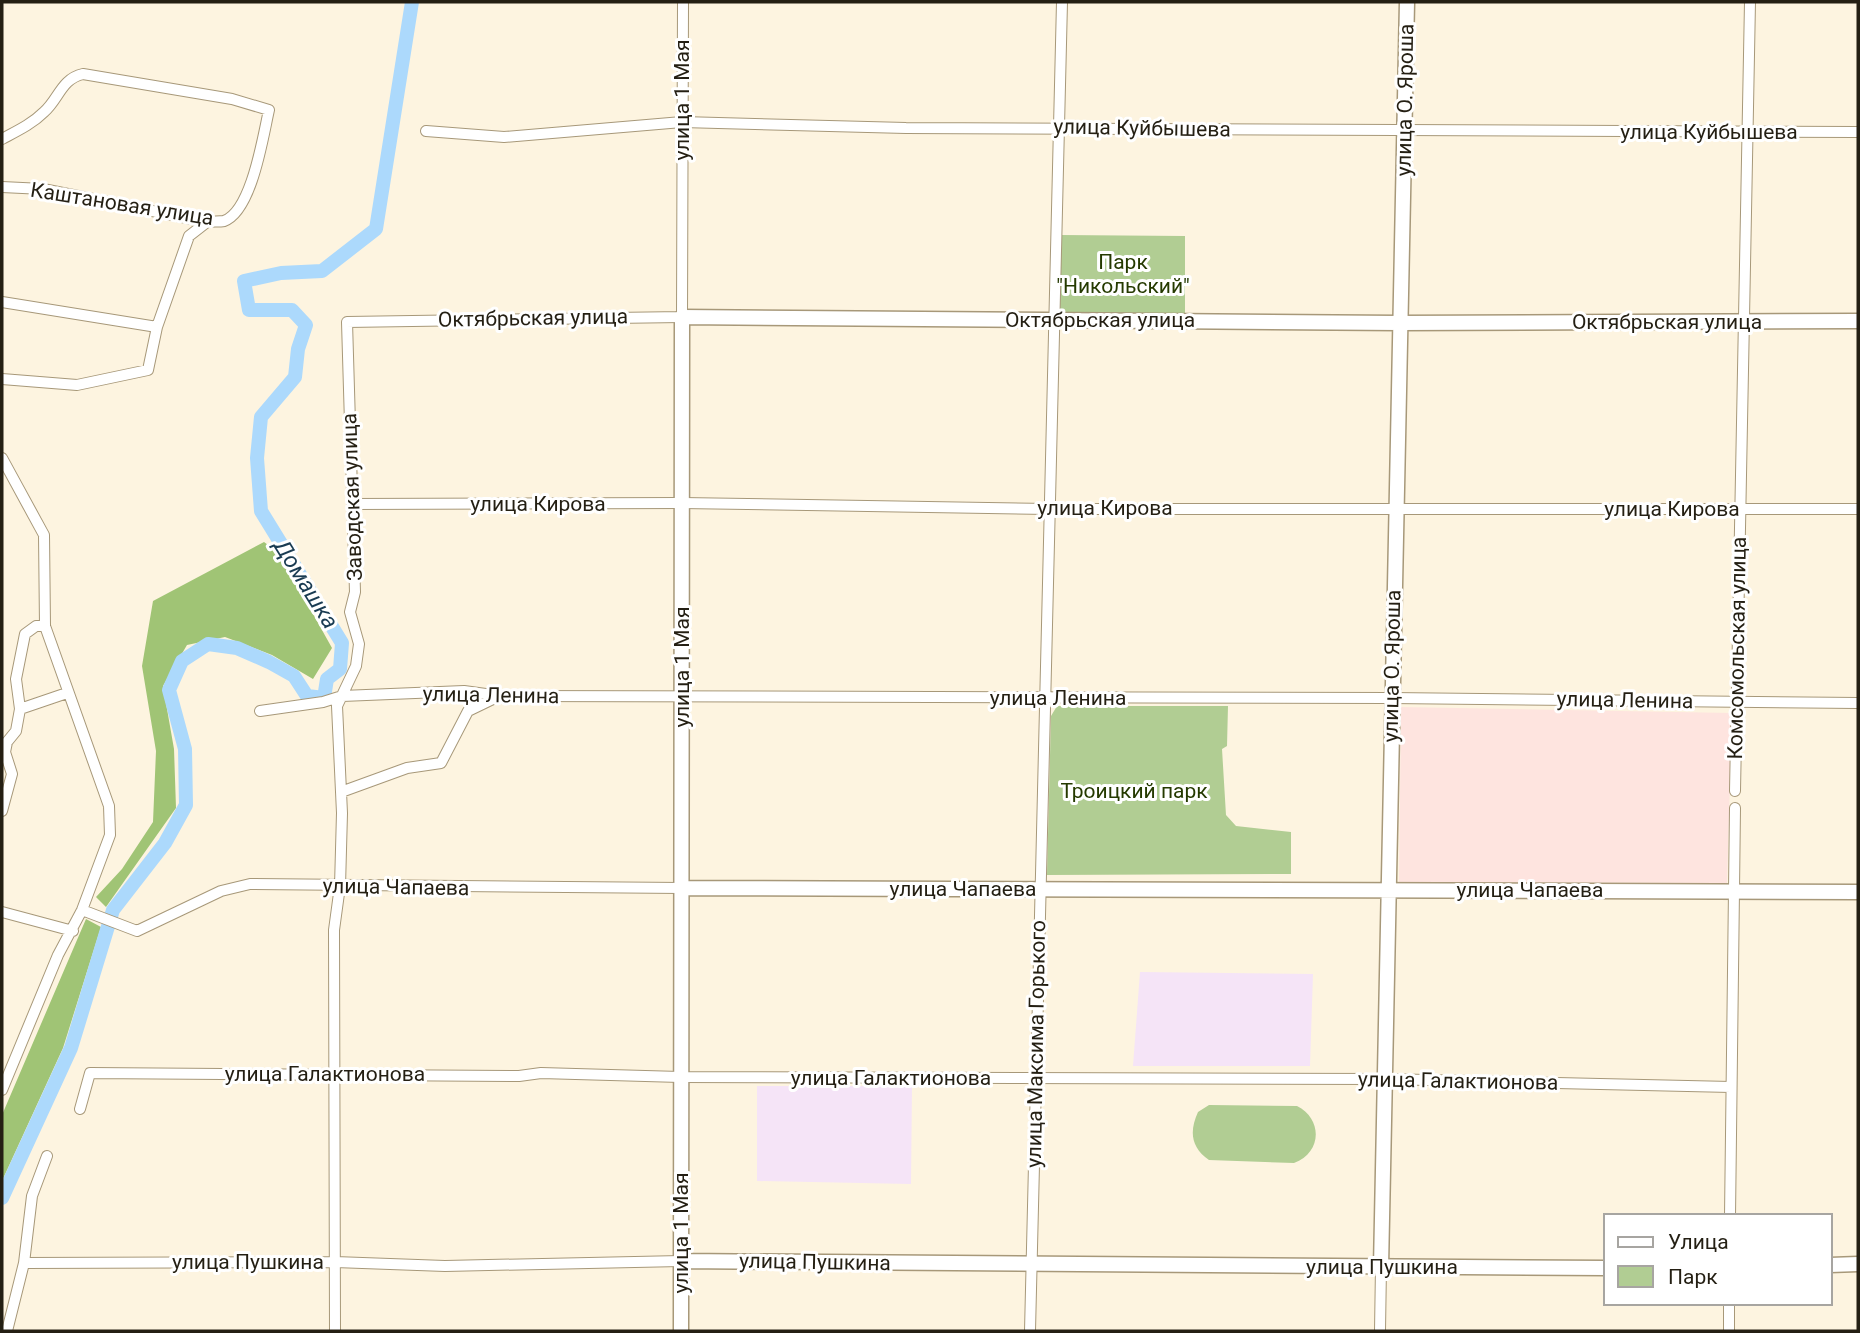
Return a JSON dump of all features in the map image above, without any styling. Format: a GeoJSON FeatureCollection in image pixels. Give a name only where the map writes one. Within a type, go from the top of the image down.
{"type":"FeatureCollection","features":[{"type":"Feature","properties":{"kind":"main road","name":"улица О. Яроша"},"geometry":{"type":"LineString","coordinates":[[1381,1267],[1407,2]]}},
{"type":"Feature","properties":{"kind":"main road","name":"Октябрьская улица"},"geometry":{"type":"LineString","coordinates":[[682,317],[1399,323],[1858,321]]}},
{"type":"Feature","properties":{"kind":"main road","name":"улица 1 Мая"},"geometry":{"type":"LineString","coordinates":[[681,1331],[682,317]]}},
{"type":"Feature","properties":{"kind":"main road","name":"улица Чапаева"},"geometry":{"type":"LineString","coordinates":[[682,888],[1858,892]]}},
{"type":"Feature","properties":{"kind":"main road","name":"улица Пушкина"},"geometry":{"type":"LineString","coordinates":[[681,1261],[1604,1268]]}},
{"type":"Feature","properties":{"kind":"main road"},"geometry":{"type":"LineString","coordinates":[[1832,1265],[1858,1264]]}},
{"type":"Feature","properties":{"kind":"street","name":"улица 1 Мая"},"geometry":{"type":"LineString","coordinates":[[682,317],[683,2]]}},
{"type":"Feature","properties":{"kind":"street","name":"улица Максима Горького"},"geometry":{"type":"LineString","coordinates":[[1030,1331],[1062,2]]}},
{"type":"Feature","properties":{"kind":"street","name":"Комсомольская улица"},"geometry":{"type":"LineString","coordinates":[[1735,791],[1750,2]]}},
{"type":"Feature","properties":{"kind":"street","name":"Каштановая улица"},"geometry":{"type":"LineString","coordinates":[[2,139],[47,110],[62,86],[74,76],[83,74],[232,99],[269,110],[253,179],[236,212],[225,220],[207,222],[43,189],[2,187]]}},
{"type":"Feature","properties":{"kind":"street","name":"улица Куйбышева"},"geometry":{"type":"LineString","coordinates":[[426,131],[505,137],[682,122],[1858,132]]}},
{"type":"Feature","properties":{"kind":"street"},"geometry":{"type":"LineString","coordinates":[[2,379],[77,385],[148,370],[156,327],[189,236],[207,222]]}},
{"type":"Feature","properties":{"kind":"street"},"geometry":{"type":"LineString","coordinates":[[2,302],[156,327]]}},
{"type":"Feature","properties":{"kind":"street","name":"Октябрьская улица"},"geometry":{"type":"LineString","coordinates":[[346,327],[347,322],[456,318],[682,317]]}},
{"type":"Feature","properties":{"kind":"street","name":"Заводская улица"},"geometry":{"type":"LineString","coordinates":[[335,1331],[334,930],[340,886],[341,792],[337,706],[356,666],[359,645],[350,611],[355,592],[346,327]]}},
{"type":"Feature","properties":{"kind":"street"},"geometry":{"type":"LineString","coordinates":[[2,459],[44,535],[45,626],[108,806],[110,835],[82,909],[58,955],[2,1090]]}},
{"type":"Feature","properties":{"kind":"street","name":"улица Кирова"},"geometry":{"type":"LineString","coordinates":[[352,504],[682,503],[1048,509],[1858,509]]}},
{"type":"Feature","properties":{"kind":"street"},"geometry":{"type":"LineString","coordinates":[[2,811],[12,774],[5,752],[7,742],[16,731],[20,709],[16,679],[25,634],[36,626],[45,626]]}},
{"type":"Feature","properties":{"kind":"street","name":"улица Ленина"},"geometry":{"type":"LineString","coordinates":[[260,711],[342,696],[464,691],[500,696],[1391,698],[1858,703]]}},
{"type":"Feature","properties":{"kind":"street"},"geometry":{"type":"LineString","coordinates":[[20,709],[67,693]]}},
{"type":"Feature","properties":{"kind":"street"},"geometry":{"type":"LineString","coordinates":[[341,792],[407,768],[442,763],[468,711],[500,696]]}},
{"type":"Feature","properties":{"kind":"street"},"geometry":{"type":"LineString","coordinates":[[1730,1214],[1735,808]]}},
{"type":"Feature","properties":{"kind":"street","name":"улица Чапаева"},"geometry":{"type":"LineString","coordinates":[[82,909],[136,931],[221,891],[250,884],[682,888]]}},
{"type":"Feature","properties":{"kind":"street"},"geometry":{"type":"LineString","coordinates":[[2,912],[73,930]]}},
{"type":"Feature","properties":{"kind":"street","name":"улица Галактионова"},"geometry":{"type":"LineString","coordinates":[[80,1109],[84,1084],[90,1073],[1384,1079],[1731,1087]]}},
{"type":"Feature","properties":{"kind":"street"},"geometry":{"type":"LineString","coordinates":[[7,1331],[24,1263],[32,1196],[47,1156]]}},
{"type":"Feature","properties":{"kind":"street","name":"улица Пушкина"},"geometry":{"type":"LineString","coordinates":[[24,1263],[335,1262],[446,1266],[681,1261]]}},
{"type":"Feature","properties":{"kind":"street","name":"улица О. Яроша"},"geometry":{"type":"LineString","coordinates":[[1380,1331],[1381,1267]]}},
{"type":"Feature","properties":{"kind":"street"},"geometry":{"type":"LineString","coordinates":[[1729,1305],[1729,1331]]}},
{"type":"Feature","properties":{"kind":"shaded area"},"geometry":{"type":"Polygon","coordinates":[[[1401,707],[1732,713],[1727,883],[1399,882],[1401,707]]]}},
{"type":"Feature","properties":{"kind":"shaded area"},"geometry":{"type":"Polygon","coordinates":[[[1140,972],[1313,974],[1310,1066],[1133,1066],[1140,972]]]}},
{"type":"Feature","properties":{"kind":"shaded area"},"geometry":{"type":"Polygon","coordinates":[[[757,1086],[912,1086],[911,1184],[757,1181],[757,1086]]]}},
{"type":"Feature","properties":{"kind":"green space","name":"Парк \"Никольский\""},"geometry":{"type":"Polygon","coordinates":[[[1061,235],[1185,236],[1185,314],[1060,313],[1061,235]]]}},
{"type":"Feature","properties":{"kind":"green space"},"geometry":{"type":"Polygon","coordinates":[[[264,542],[279,553],[332,648],[313,679],[272,655],[225,637],[187,645],[163,686],[174,749],[176,808],[106,907],[96,897],[122,869],[153,822],[156,751],[142,666],[153,601],[264,542]]]}},
{"type":"Feature","properties":{"kind":"green space","name":"Троицкий парк"},"geometry":{"type":"Polygon","coordinates":[[[1057,706],[1228,706],[1227,746],[1222,749],[1226,815],[1236,826],[1291,832],[1291,874],[1047,875],[1051,716],[1057,706]]]}},
{"type":"Feature","properties":{"kind":"green space"},"geometry":{"type":"Polygon","coordinates":[[[86,919],[101,927],[63,1048],[2,1181],[2,1115],[86,919]]]}},
{"type":"Feature","properties":{"kind":"green space"},"geometry":{"type":"Polygon","coordinates":[[[1209,1105],[1297,1106],[1311,1119],[1315,1127],[1314,1144],[1310,1152],[1294,1163],[1209,1160],[1195,1144],[1193,1126],[1198,1112],[1209,1105]]]}},
{"type":"Feature","properties":{"kind":"waterway","name":"Домашка"},"geometry":{"type":"LineString","coordinates":[[2,1198],[71,1048],[113,910],[165,843],[186,805],[185,749],[169,690],[182,661],[208,644],[237,648],[294,676],[307,696],[324,698],[327,679],[340,669],[342,643],[261,511],[257,458],[261,417],[295,377],[298,349],[306,325],[292,310],[249,310],[244,281],[281,273],[322,271],[376,229],[412,2]]}}]}
